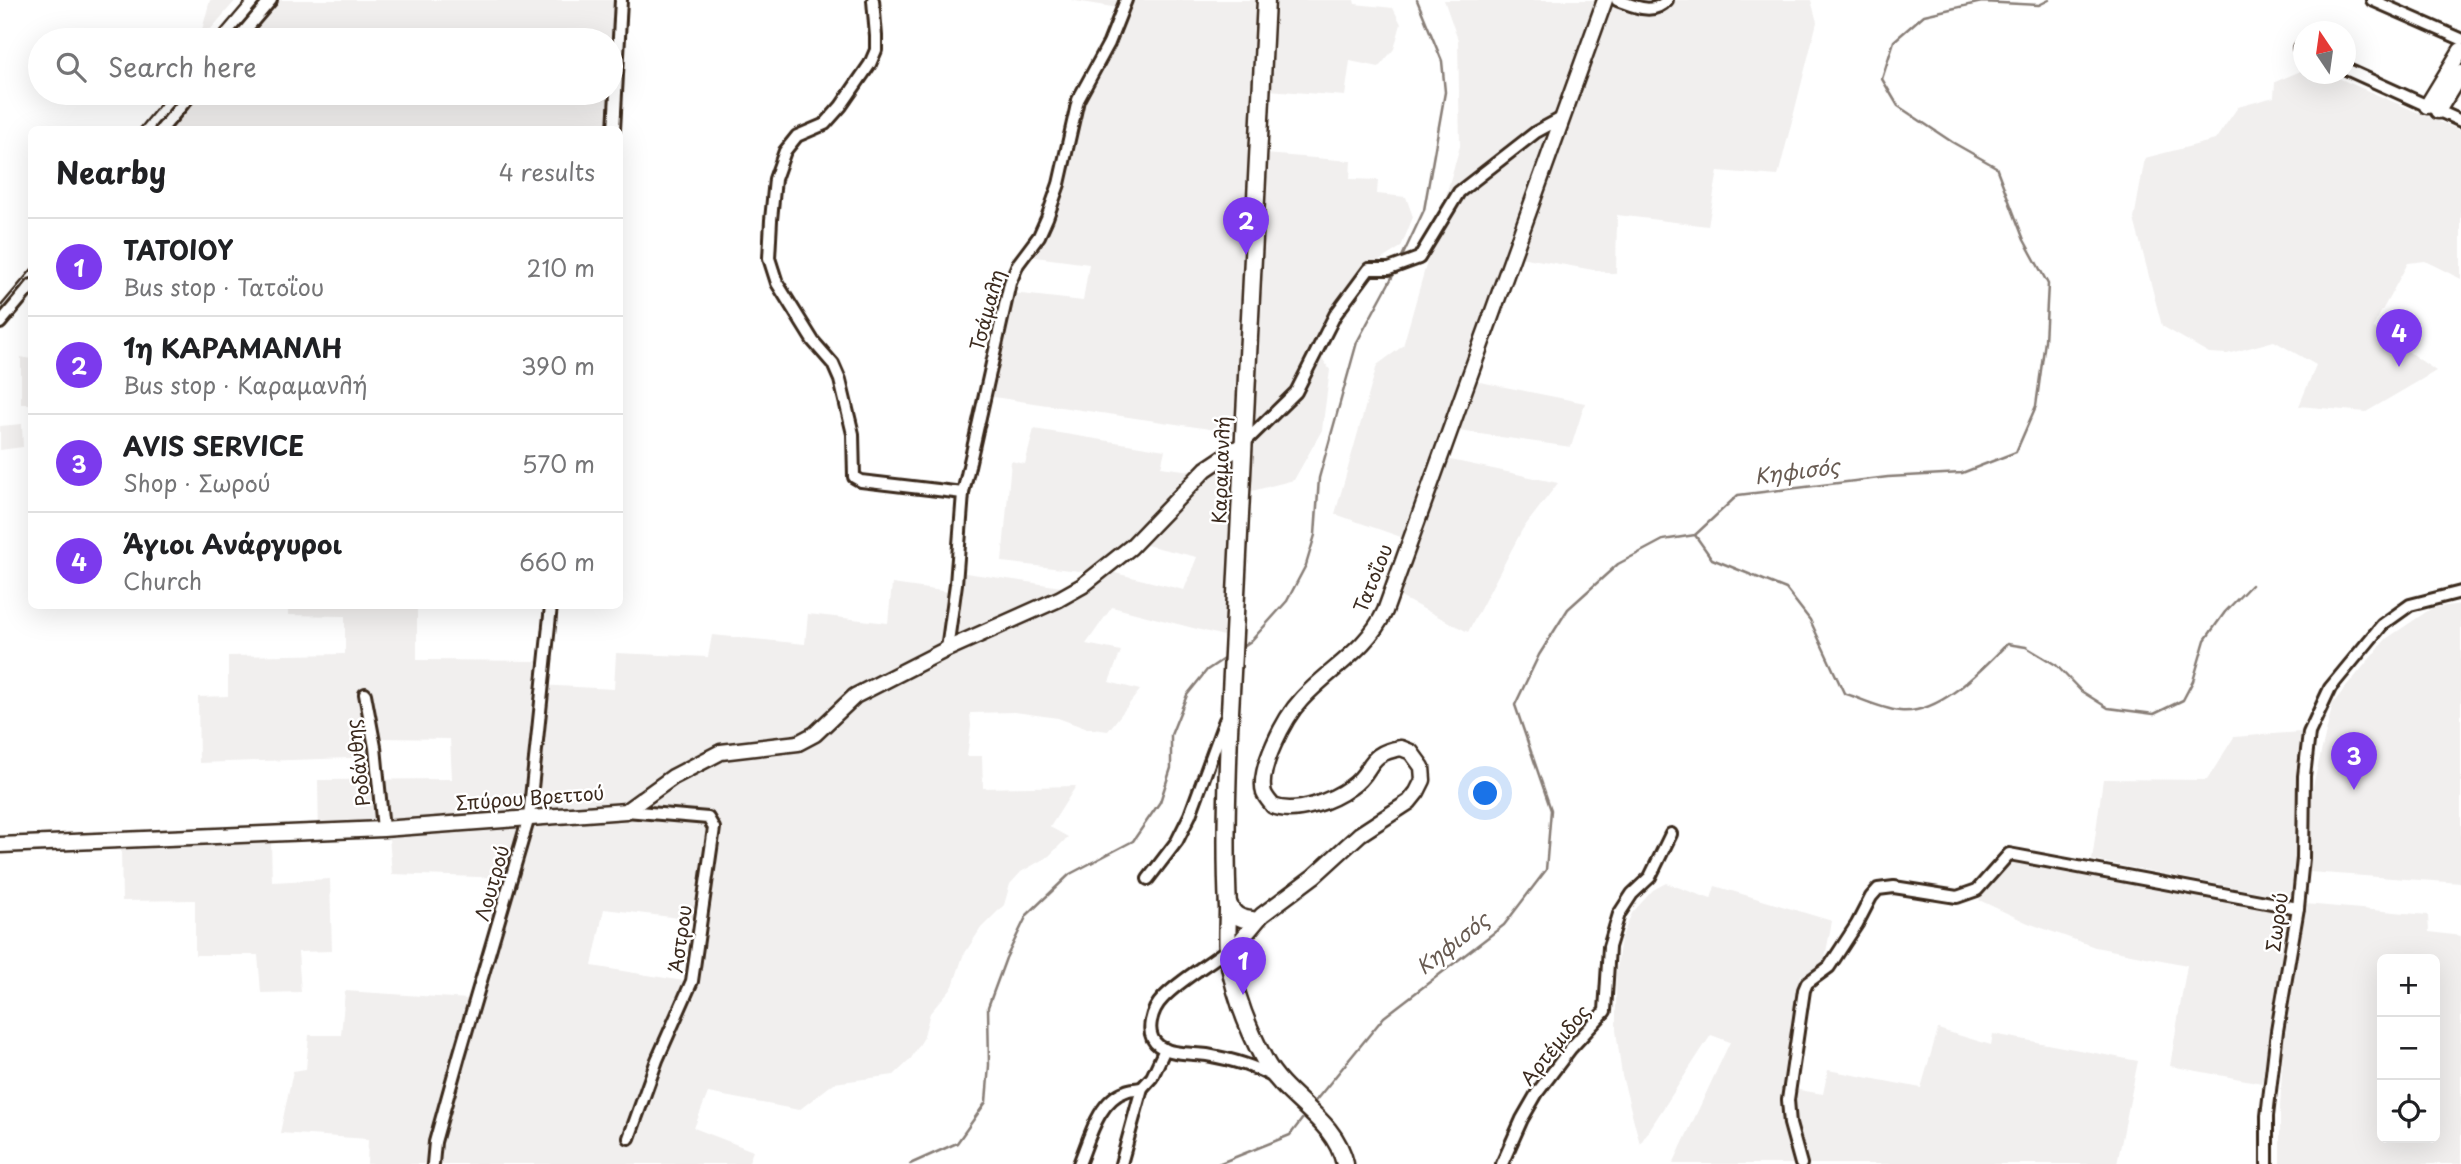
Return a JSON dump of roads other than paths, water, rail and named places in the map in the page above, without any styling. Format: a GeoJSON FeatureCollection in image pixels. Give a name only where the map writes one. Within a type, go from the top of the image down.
{"type":"FeatureCollection","features":[{"type":"Feature","properties":{"kind":"main road","name":"Καραμανλή"},"geometry":{"type":"LineString","coordinates":[[1229,950],[1227,794],[1230,708],[1266,0]]}},
{"type":"Feature","properties":{"kind":"main road"},"geometry":{"type":"LineString","coordinates":[[1227,899],[1235,915],[1252,920]]}},
{"type":"Feature","properties":{"kind":"main road"},"geometry":{"type":"LineString","coordinates":[[1229,950],[1245,1016],[1274,1077],[1322,1122],[1335,1138],[1345,1164]]}},
{"type":"Feature","properties":{"kind":"street"},"geometry":{"type":"LineString","coordinates":[[247,28],[271,0]]}},
{"type":"Feature","properties":{"kind":"street"},"geometry":{"type":"LineString","coordinates":[[619,28],[621,0]]}},
{"type":"Feature","properties":{"kind":"street"},"geometry":{"type":"LineString","coordinates":[[873,0],[876,50],[870,64],[825,124],[797,136],[785,151],[775,179],[769,258],[777,283],[813,341],[833,364],[840,380],[853,434],[854,477],[861,481],[963,493]]}},
{"type":"Feature","properties":{"kind":"street","name":"Τσάμαλη"},"geometry":{"type":"LineString","coordinates":[[947,649],[957,575],[963,493],[1013,272],[1039,236],[1047,218],[1059,184],[1078,100],[1110,43],[1126,0]]}},
{"type":"Feature","properties":{"kind":"street","name":"Τατοΐου"},"geometry":{"type":"LineString","coordinates":[[1229,950],[1253,925],[1314,876],[1360,834],[1409,802],[1423,780],[1422,767],[1417,757],[1401,748],[1378,754],[1352,787],[1307,807],[1293,810],[1273,806],[1264,793],[1263,782],[1272,750],[1292,711],[1309,692],[1354,654],[1378,625],[1385,611],[1605,0]]}},
{"type":"Feature","properties":{"kind":"street"},"geometry":{"type":"LineString","coordinates":[[1617,0],[1636,7],[1654,9],[1661,7],[1667,0]]}},
{"type":"Feature","properties":{"kind":"street"},"geometry":{"type":"LineString","coordinates":[[2372,0],[2461,39]]}},
{"type":"Feature","properties":{"kind":"street"},"geometry":{"type":"LineString","coordinates":[[2433,108],[2461,50]]}},
{"type":"Feature","properties":{"kind":"street"},"geometry":{"type":"LineString","coordinates":[[2433,108],[2461,72]]}},
{"type":"Feature","properties":{"kind":"street"},"geometry":{"type":"LineString","coordinates":[[2356,73],[2461,121]]}},
{"type":"Feature","properties":{"kind":"street"},"geometry":{"type":"LineString","coordinates":[[165,126],[182,105]]}},
{"type":"Feature","properties":{"kind":"street"},"geometry":{"type":"LineString","coordinates":[[614,126],[615,105]]}},
{"type":"Feature","properties":{"kind":"street"},"geometry":{"type":"LineString","coordinates":[[1242,445],[1296,392],[1335,315],[1369,269],[1390,269],[1419,258],[1460,192],[1535,132],[1560,119]]}},
{"type":"Feature","properties":{"kind":"street"},"geometry":{"type":"LineString","coordinates":[[0,323],[28,290]]}},
{"type":"Feature","properties":{"kind":"street","name":"Σπύρου Βρεττού"},"geometry":{"type":"LineString","coordinates":[[0,845],[383,829],[626,811],[673,777],[722,752],[798,743],[815,734],[841,707],[856,696],[947,649],[1059,600],[1082,586],[1131,547],[1206,469],[1242,445]]}},
{"type":"Feature","properties":{"kind":"street","name":"Σωρού"},"geometry":{"type":"LineString","coordinates":[[2269,1164],[2267,1116],[2277,1031],[2298,908],[2303,858],[2304,776],[2309,733],[2330,688],[2382,625],[2410,605],[2461,592]]}},
{"type":"Feature","properties":{"kind":"street","name":"Λουτρού"},"geometry":{"type":"LineString","coordinates":[[433,1164],[435,1142],[529,817],[551,609]]}},
{"type":"Feature","properties":{"kind":"street","name":"Ροδάνθης"},"geometry":{"type":"LineString","coordinates":[[365,694],[375,747],[383,829]]}},
{"type":"Feature","properties":{"kind":"street"},"geometry":{"type":"LineString","coordinates":[[1148,879],[1177,841],[1190,815],[1230,708]]}},
{"type":"Feature","properties":{"kind":"street","name":"Άστρου"},"geometry":{"type":"LineString","coordinates":[[626,811],[708,818],[714,828],[689,992],[657,1060],[629,1138]]}},
{"type":"Feature","properties":{"kind":"street","name":"Αρτέμιδος"},"geometry":{"type":"LineString","coordinates":[[1502,1164],[1537,1093],[1571,1048],[1605,1011],[1609,947],[1619,914],[1632,894],[1650,877],[1671,834]]}},
{"type":"Feature","properties":{"kind":"street"},"geometry":{"type":"LineString","coordinates":[[1801,1164],[1790,1124],[1788,1100],[1804,990],[1807,983],[1829,967],[1878,889],[1894,887],[1957,897],[1977,890],[2009,853],[2298,908]]}},
{"type":"Feature","properties":{"kind":"street","name":"Τατοΐου"},"geometry":{"type":"LineString","coordinates":[[1229,950],[1252,920],[1270,910]]}},
{"type":"Feature","properties":{"kind":"street"},"geometry":{"type":"LineString","coordinates":[[1229,950],[1164,996],[1151,1019],[1154,1041],[1165,1049],[1246,1065],[1274,1077]]}},
{"type":"Feature","properties":{"kind":"street"},"geometry":{"type":"LineString","coordinates":[[1121,1164],[1142,1088],[1152,1077],[1165,1049]]}},
{"type":"Feature","properties":{"kind":"street"},"geometry":{"type":"LineString","coordinates":[[1079,1164],[1100,1114],[1114,1097],[1126,1090],[1142,1088]]}},
{"type":"Feature","properties":{"kind":"waterway"},"geometry":{"type":"LineString","coordinates":[[1400,261],[1424,210],[1445,92],[1442,61],[1417,0]]}},
{"type":"Feature","properties":{"kind":"waterway","name":"Κηφισός"},"geometry":{"type":"LineString","coordinates":[[1312,1105],[1384,1017],[1504,925],[1546,870],[1551,810],[1515,705],[1539,655],[1568,609],[1618,564],[1663,540],[1695,535],[1738,495],[1888,477],[1962,473],[2016,452],[2036,406],[2045,341],[2048,284],[2024,240],[1996,167],[1898,106],[1882,79],[1894,41],[1924,15],[1982,2],[2039,5],[2049,0]]}},
{"type":"Feature","properties":{"kind":"waterway"},"geometry":{"type":"LineString","coordinates":[[1239,649],[1251,641],[1287,601],[1306,565],[1315,535],[1319,478],[1357,342],[1396,270]]}},
{"type":"Feature","properties":{"kind":"waterway"},"geometry":{"type":"LineString","coordinates":[[1695,535],[1712,559],[1786,589],[1810,620],[1844,693],[1900,711],[1930,706],[1945,698],[1972,678],[2007,644],[2026,647],[2056,665],[2081,691],[2108,708],[2154,714],[2183,700],[2193,681],[2205,640],[2225,612],[2251,585]]}},
{"type":"Feature","properties":{"kind":"waterway"},"geometry":{"type":"LineString","coordinates":[[910,1164],[957,1143],[986,1102],[989,1065],[988,1007],[1006,958],[1027,915],[1070,874],[1133,841],[1160,802],[1171,768],[1171,735],[1187,695],[1207,670],[1228,656]]}},
{"type":"Feature","properties":{"kind":"waterway","name":"Κηφισός"},"geometry":{"type":"LineString","coordinates":[[1218,1164],[1290,1135],[1306,1114]]}},
{"type":"Feature","properties":{"kind":"railway"},"geometry":{"type":"LineString","coordinates":[[223,28],[247,0]]}},
{"type":"Feature","properties":{"kind":"railway"},"geometry":{"type":"LineString","coordinates":[[142,126],[159,105]]}},
{"type":"Feature","properties":{"kind":"railway"},"geometry":{"type":"LineString","coordinates":[[0,307],[28,274]]}},
{"type":"Feature","properties":{"kind":"place","name":"1η ΚΑΡΑΜΑΝΛΗ"},"geometry":{"type":"Point","coordinates":[1246,255]}},
{"type":"Feature","properties":{"kind":"place","name":"Άγιοι Ανάργυροι"},"geometry":{"type":"Point","coordinates":[2399,367]}},
{"type":"Feature","properties":{"kind":"place","name":"AVIS SERVICE"},"geometry":{"type":"Point","coordinates":[2354,790]}},
{"type":"Feature","properties":{"kind":"place","name":"ΤΑΤΟΙΟΥ"},"geometry":{"type":"Point","coordinates":[1243,995]}}]}
